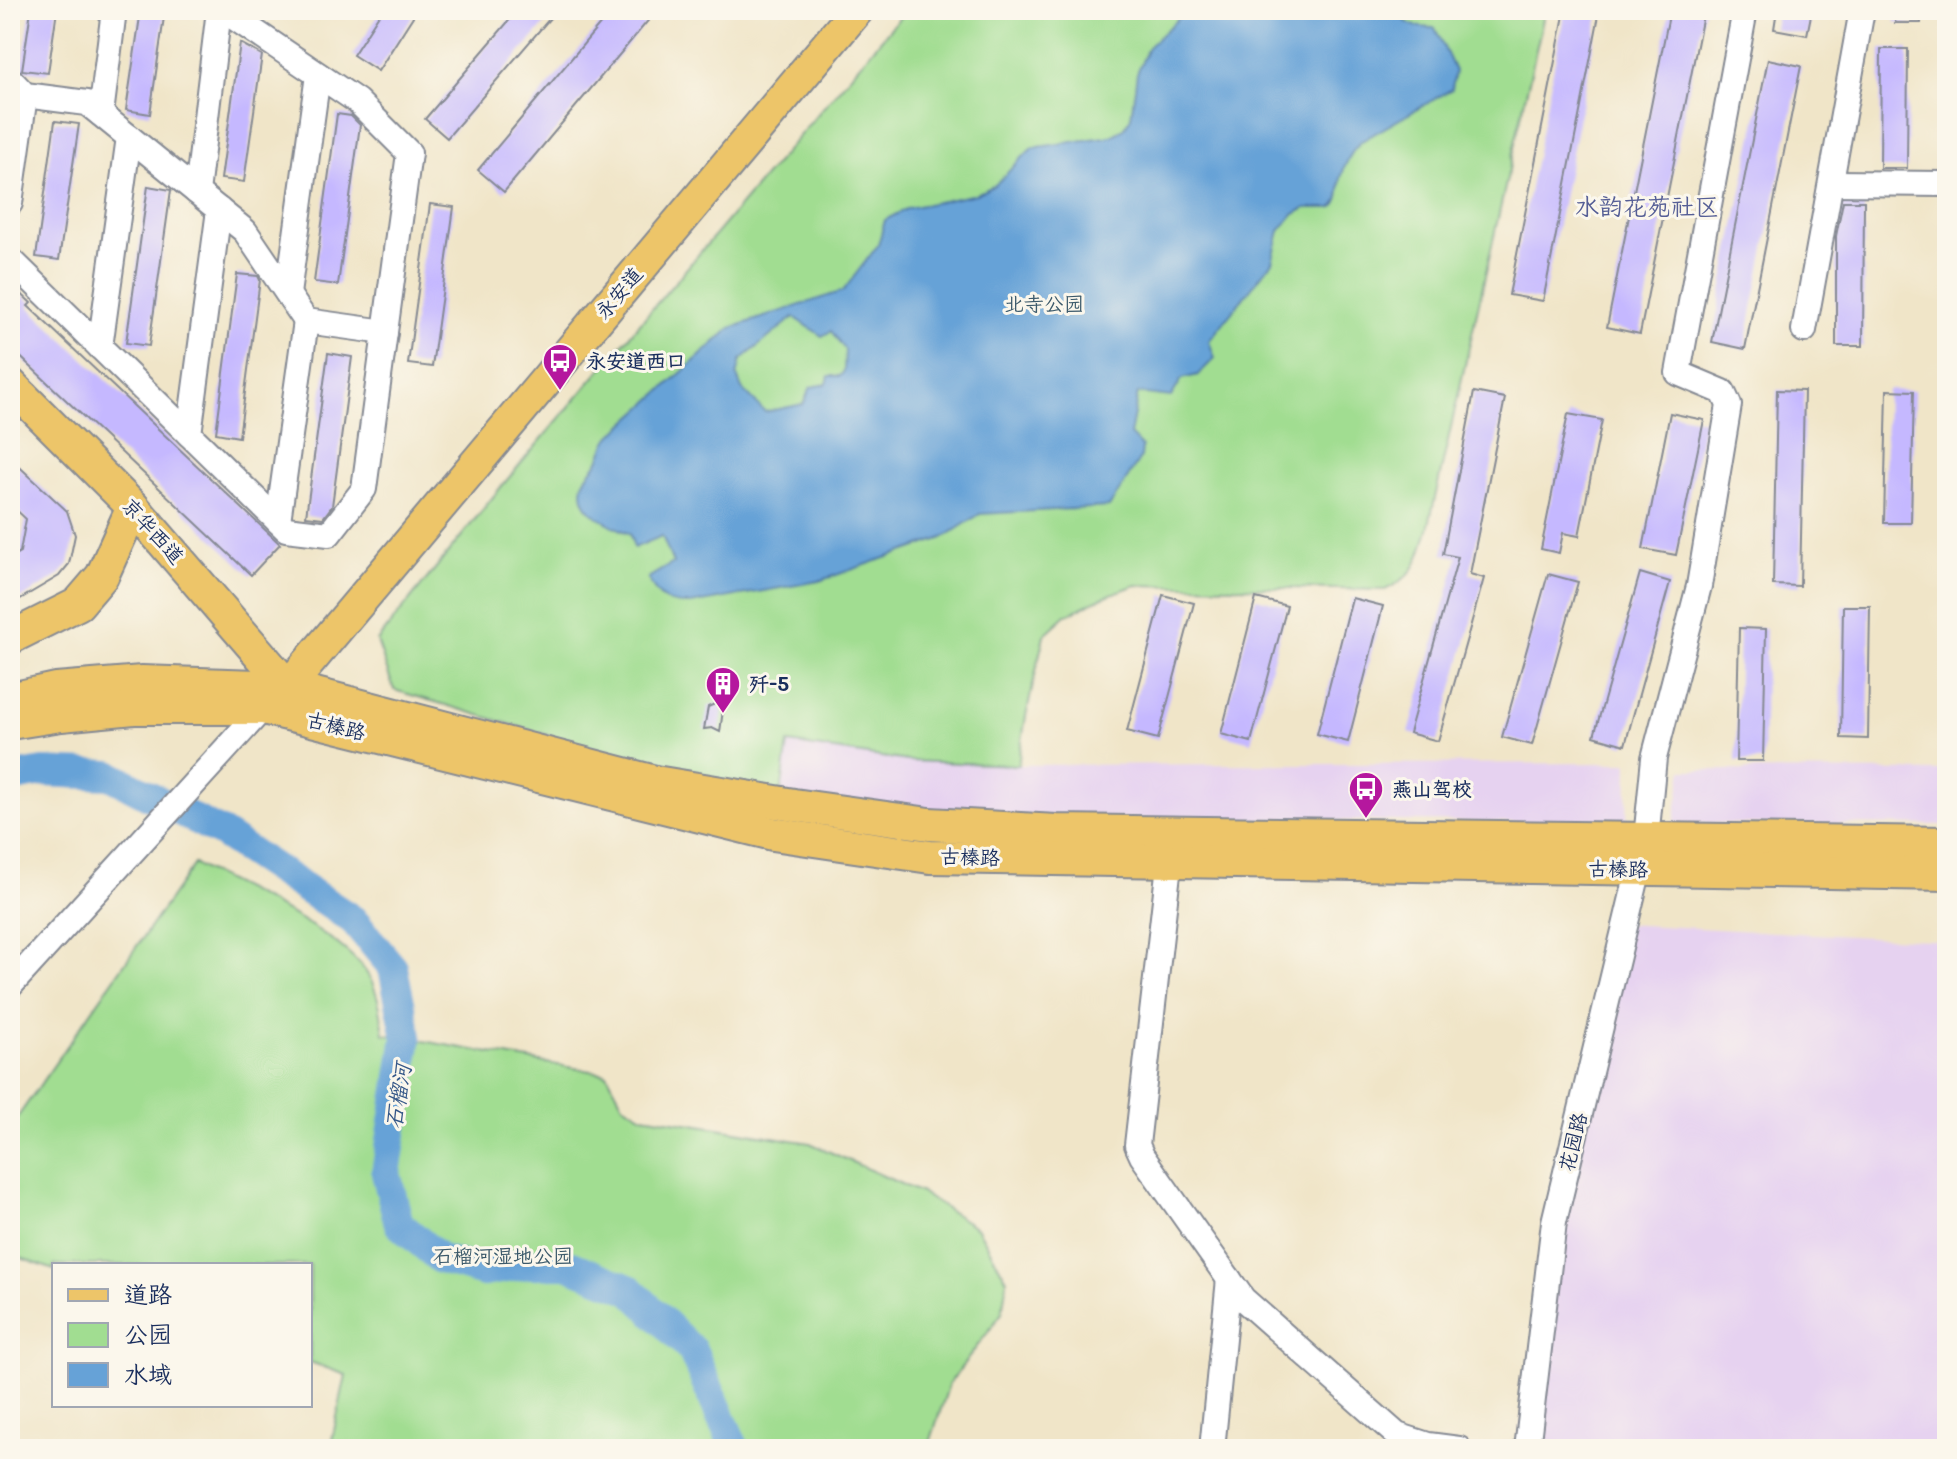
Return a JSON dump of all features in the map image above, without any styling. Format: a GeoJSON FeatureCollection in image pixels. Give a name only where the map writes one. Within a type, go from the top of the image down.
{"type":"FeatureCollection","features":[{"type":"Feature","properties":{"kind":"main road","name":"永安道"},"geometry":{"type":"LineString","coordinates":[[263,708],[288,687],[857,10]]}},
{"type":"Feature","properties":{"kind":"main road","name":"京华西道"},"geometry":{"type":"LineString","coordinates":[[10,384],[133,507],[288,687]]}},
{"type":"Feature","properties":{"kind":"main road"},"geometry":{"type":"LineString","coordinates":[[10,638],[78,604],[102,576],[133,507]]}},
{"type":"Feature","properties":{"kind":"main road","name":"古榛路"},"geometry":{"type":"LineString","coordinates":[[10,699],[56,689],[142,682],[288,687],[655,782],[929,824],[1057,831],[1171,847]]}},
{"type":"Feature","properties":{"kind":"main road","name":"古榛路"},"geometry":{"type":"LineString","coordinates":[[10,723],[134,708],[263,708],[773,834],[930,857],[1171,847],[1643,854],[1947,874]]}},
{"type":"Feature","properties":{"kind":"main road","name":"古榛路"},"geometry":{"type":"LineString","coordinates":[[1643,854],[1947,843]]}},
{"type":"Feature","properties":{"kind":"street"},"geometry":{"type":"LineString","coordinates":[[101,114],[114,10]]}},
{"type":"Feature","properties":{"kind":"street"},"geometry":{"type":"LineString","coordinates":[[10,259],[286,529],[329,534],[364,489],[409,153],[357,101],[221,10],[197,192]]}},
{"type":"Feature","properties":{"kind":"street","name":"花园路"},"geometry":{"type":"LineString","coordinates":[[1527,1449],[1554,1222],[1643,854],[1654,758],[1699,586],[1729,405],[1723,392],[1678,373],[1745,10]]}},
{"type":"Feature","properties":{"kind":"street"},"geometry":{"type":"LineString","coordinates":[[1804,330],[1862,10]]}},
{"type":"Feature","properties":{"kind":"street"},"geometry":{"type":"LineString","coordinates":[[288,294],[318,75]]}},
{"type":"Feature","properties":{"kind":"street"},"geometry":{"type":"LineString","coordinates":[[10,203],[17,87],[87,103],[245,231],[306,321],[278,521]]}},
{"type":"Feature","properties":{"kind":"street"},"geometry":{"type":"LineString","coordinates":[[100,347],[129,137]]}},
{"type":"Feature","properties":{"kind":"street"},"geometry":{"type":"LineString","coordinates":[[1832,183],[1947,184]]}},
{"type":"Feature","properties":{"kind":"street"},"geometry":{"type":"LineString","coordinates":[[189,434],[219,210]]}},
{"type":"Feature","properties":{"kind":"street"},"geometry":{"type":"LineString","coordinates":[[306,321],[385,332]]}},
{"type":"Feature","properties":{"kind":"street"},"geometry":{"type":"LineString","coordinates":[[10,986],[263,708]]}},
{"type":"Feature","properties":{"kind":"street"},"geometry":{"type":"LineString","coordinates":[[1171,847],[1137,1145],[1142,1156],[1243,1299],[1397,1435],[1428,1445],[1459,1449]]}},
{"type":"Feature","properties":{"kind":"street"},"geometry":{"type":"LineString","coordinates":[[1212,1449],[1229,1279]]}},
{"type":"Feature","properties":{"kind":"shaded area"},"geometry":{"type":"Polygon","coordinates":[[[787,743],[908,761],[989,765],[1628,763],[1627,823],[1050,818],[904,811],[781,793],[787,743]]]}},
{"type":"Feature","properties":{"kind":"shaded area"},"geometry":{"type":"Polygon","coordinates":[[[1683,770],[1947,771],[1947,825],[1674,823],[1683,770]]]}},
{"type":"Feature","properties":{"kind":"shaded area"},"geometry":{"type":"Polygon","coordinates":[[[1621,924],[1947,941],[1947,1449],[1516,1449],[1621,924]]]}},
{"type":"Feature","properties":{"kind":"green space","name":"北寺公园"},"geometry":{"type":"Polygon","coordinates":[[[906,10],[1545,10],[1428,529],[1415,566],[1404,578],[1385,590],[1136,585],[1066,615],[1044,635],[1018,765],[908,761],[788,743],[781,793],[677,773],[394,690],[377,641],[501,487],[906,10]]]}},
{"type":"Feature","properties":{"kind":"green space","name":"石榴河湿地公园"},"geometry":{"type":"Polygon","coordinates":[[[194,864],[288,912],[355,959],[375,989],[384,1034],[607,1074],[623,1104],[643,1116],[810,1143],[921,1193],[978,1229],[1007,1280],[1002,1313],[949,1384],[928,1449],[330,1449],[346,1375],[312,1363],[312,1263],[52,1263],[52,1269],[10,1254],[10,1128],[194,864]]]}},
{"type":"Feature","properties":{"kind":"water"},"geometry":{"type":"Polygon","coordinates":[[[1187,10],[1396,10],[1412,25],[1435,28],[1455,71],[1452,89],[1360,142],[1346,163],[1339,198],[1332,208],[1306,208],[1293,215],[1280,231],[1272,262],[1209,341],[1215,358],[1198,375],[1182,379],[1171,397],[1138,393],[1130,435],[1142,447],[1141,457],[1109,507],[980,514],[943,538],[819,581],[691,604],[670,602],[659,596],[648,578],[673,563],[662,536],[634,548],[630,534],[595,515],[584,501],[584,481],[610,437],[731,328],[843,291],[878,245],[885,220],[908,208],[976,194],[995,185],[1032,148],[1111,136],[1124,129],[1131,117],[1137,73],[1148,47],[1187,10]],[[794,317],[741,360],[737,376],[742,389],[765,412],[803,404],[811,387],[827,384],[829,376],[840,376],[844,371],[845,350],[831,331],[822,336],[794,317]]]}},
{"type":"Feature","properties":{"kind":"building"},"geometry":{"type":"Polygon","coordinates":[[[31,10],[57,10],[48,73],[22,70],[31,10]]]}},
{"type":"Feature","properties":{"kind":"building"},"geometry":{"type":"Polygon","coordinates":[[[141,10],[165,10],[150,114],[126,110],[141,10]]]}},
{"type":"Feature","properties":{"kind":"building"},"geometry":{"type":"Polygon","coordinates":[[[382,10],[417,10],[378,71],[353,55],[382,10]]]}},
{"type":"Feature","properties":{"kind":"building"},"geometry":{"type":"Polygon","coordinates":[[[518,10],[557,10],[447,138],[425,119],[518,10]]]}},
{"type":"Feature","properties":{"kind":"building"},"geometry":{"type":"Polygon","coordinates":[[[612,10],[657,10],[504,192],[478,170],[612,10]]]}},
{"type":"Feature","properties":{"kind":"building"},"geometry":{"type":"Polygon","coordinates":[[[1565,10],[1600,10],[1543,301],[1509,295],[1565,10]]]}},
{"type":"Feature","properties":{"kind":"building"},"geometry":{"type":"Polygon","coordinates":[[[1670,10],[1704,10],[1640,334],[1607,327],[1670,10]]]}},
{"type":"Feature","properties":{"kind":"building"},"geometry":{"type":"Polygon","coordinates":[[[1777,10],[1812,10],[1807,35],[1774,29],[1777,10]]]}},
{"type":"Feature","properties":{"kind":"building"},"geometry":{"type":"Polygon","coordinates":[[[1895,10],[1922,10],[1921,23],[1895,23],[1895,10]]]}},
{"type":"Feature","properties":{"kind":"building"},"geometry":{"type":"Polygon","coordinates":[[[240,43],[262,55],[244,182],[221,179],[240,43]]]}},
{"type":"Feature","properties":{"kind":"building"},"geometry":{"type":"Polygon","coordinates":[[[1881,49],[1908,49],[1907,168],[1880,168],[1881,49]]]}},
{"type":"Feature","properties":{"kind":"building"},"geometry":{"type":"Polygon","coordinates":[[[1768,59],[1801,66],[1745,349],[1712,342],[1768,59]]]}},
{"type":"Feature","properties":{"kind":"building"},"geometry":{"type":"Polygon","coordinates":[[[337,114],[351,116],[360,125],[338,285],[314,282],[337,114]]]}},
{"type":"Feature","properties":{"kind":"building"},"geometry":{"type":"Polygon","coordinates":[[[55,121],[79,124],[59,260],[36,257],[55,121]]]}},
{"type":"Feature","properties":{"kind":"building"},"geometry":{"type":"Polygon","coordinates":[[[148,186],[171,190],[149,346],[126,343],[148,186]]]}},
{"type":"Feature","properties":{"kind":"building"},"geometry":{"type":"Polygon","coordinates":[[[1843,201],[1864,201],[1863,346],[1836,346],[1836,236],[1843,201]]]}},
{"type":"Feature","properties":{"kind":"building"},"geometry":{"type":"Polygon","coordinates":[[[430,204],[454,207],[432,367],[408,364],[430,204]]]}},
{"type":"Feature","properties":{"kind":"building"},"geometry":{"type":"Polygon","coordinates":[[[237,274],[258,276],[260,280],[239,437],[216,433],[237,274]]]}},
{"type":"Feature","properties":{"kind":"building"},"geometry":{"type":"Polygon","coordinates":[[[10,283],[31,303],[28,306],[280,544],[251,575],[10,347],[10,283]]]}},
{"type":"Feature","properties":{"kind":"building"},"geometry":{"type":"Polygon","coordinates":[[[328,353],[352,357],[332,506],[323,518],[306,516],[328,353]]]}},
{"type":"Feature","properties":{"kind":"building"},"geometry":{"type":"Polygon","coordinates":[[[1777,390],[1804,391],[1800,586],[1773,585],[1777,390]]]}},
{"type":"Feature","properties":{"kind":"building"},"geometry":{"type":"Polygon","coordinates":[[[1887,390],[1914,391],[1911,523],[1884,523],[1887,390]]]}},
{"type":"Feature","properties":{"kind":"building"},"geometry":{"type":"Polygon","coordinates":[[[1474,392],[1505,398],[1470,574],[1484,578],[1438,741],[1409,733],[1458,557],[1443,554],[1474,392]]]}},
{"type":"Feature","properties":{"kind":"building"},"geometry":{"type":"Polygon","coordinates":[[[1670,413],[1704,420],[1676,555],[1643,549],[1670,413]]]}},
{"type":"Feature","properties":{"kind":"building"},"geometry":{"type":"Polygon","coordinates":[[[1568,414],[1602,420],[1579,536],[1563,533],[1559,553],[1541,549],[1568,414]]]}},
{"type":"Feature","properties":{"kind":"building"},"geometry":{"type":"Polygon","coordinates":[[[10,458],[67,511],[75,535],[69,564],[59,576],[10,605],[10,558],[20,552],[26,519],[10,504],[10,458]]]}},
{"type":"Feature","properties":{"kind":"building"},"geometry":{"type":"Polygon","coordinates":[[[1640,573],[1670,582],[1625,745],[1594,736],[1640,573]]]}},
{"type":"Feature","properties":{"kind":"building"},"geometry":{"type":"Polygon","coordinates":[[[1548,574],[1578,582],[1532,745],[1502,737],[1548,574]]]}},
{"type":"Feature","properties":{"kind":"building"},"geometry":{"type":"Polygon","coordinates":[[[1163,595],[1194,603],[1158,739],[1127,731],[1163,595]]]}},
{"type":"Feature","properties":{"kind":"building"},"geometry":{"type":"Polygon","coordinates":[[[1256,598],[1287,606],[1251,742],[1221,734],[1256,598]]]}},
{"type":"Feature","properties":{"kind":"building"},"geometry":{"type":"Polygon","coordinates":[[[1352,598],[1383,606],[1348,742],[1317,734],[1352,598]]]}},
{"type":"Feature","properties":{"kind":"building"},"geometry":{"type":"Polygon","coordinates":[[[1843,606],[1870,606],[1868,739],[1841,738],[1843,606]]]}},
{"type":"Feature","properties":{"kind":"building"},"geometry":{"type":"Polygon","coordinates":[[[1739,628],[1766,629],[1763,761],[1736,761],[1739,628]]]}},
{"type":"Feature","properties":{"kind":"building","name":"歼-5"},"geometry":{"type":"Polygon","coordinates":[[[717,703],[723,710],[720,732],[712,728],[704,729],[708,707],[717,703]]]}},
{"type":"Feature","properties":{"kind":"waterway","name":"石榴河"},"geometry":{"type":"LineString","coordinates":[[10,778],[43,772],[110,775],[221,833],[353,920],[393,968],[407,1037],[386,1173],[399,1224],[440,1259],[484,1272],[528,1264],[567,1264],[631,1290],[692,1350],[735,1449]]}},
{"type":"Feature","properties":{"kind":"place","name":"永安道西口"},"geometry":{"type":"Point","coordinates":[560,392]}},
{"type":"Feature","properties":{"kind":"place","name":"歼-5"},"geometry":{"type":"Point","coordinates":[723,715]}},
{"type":"Feature","properties":{"kind":"place","name":"燕山驾校"},"geometry":{"type":"Point","coordinates":[1366,820]}},
{"type":"Feature","properties":{"kind":"district","name":"水韵花苑社区"},"geometry":{"type":"Point","coordinates":[1647,207]}}]}
